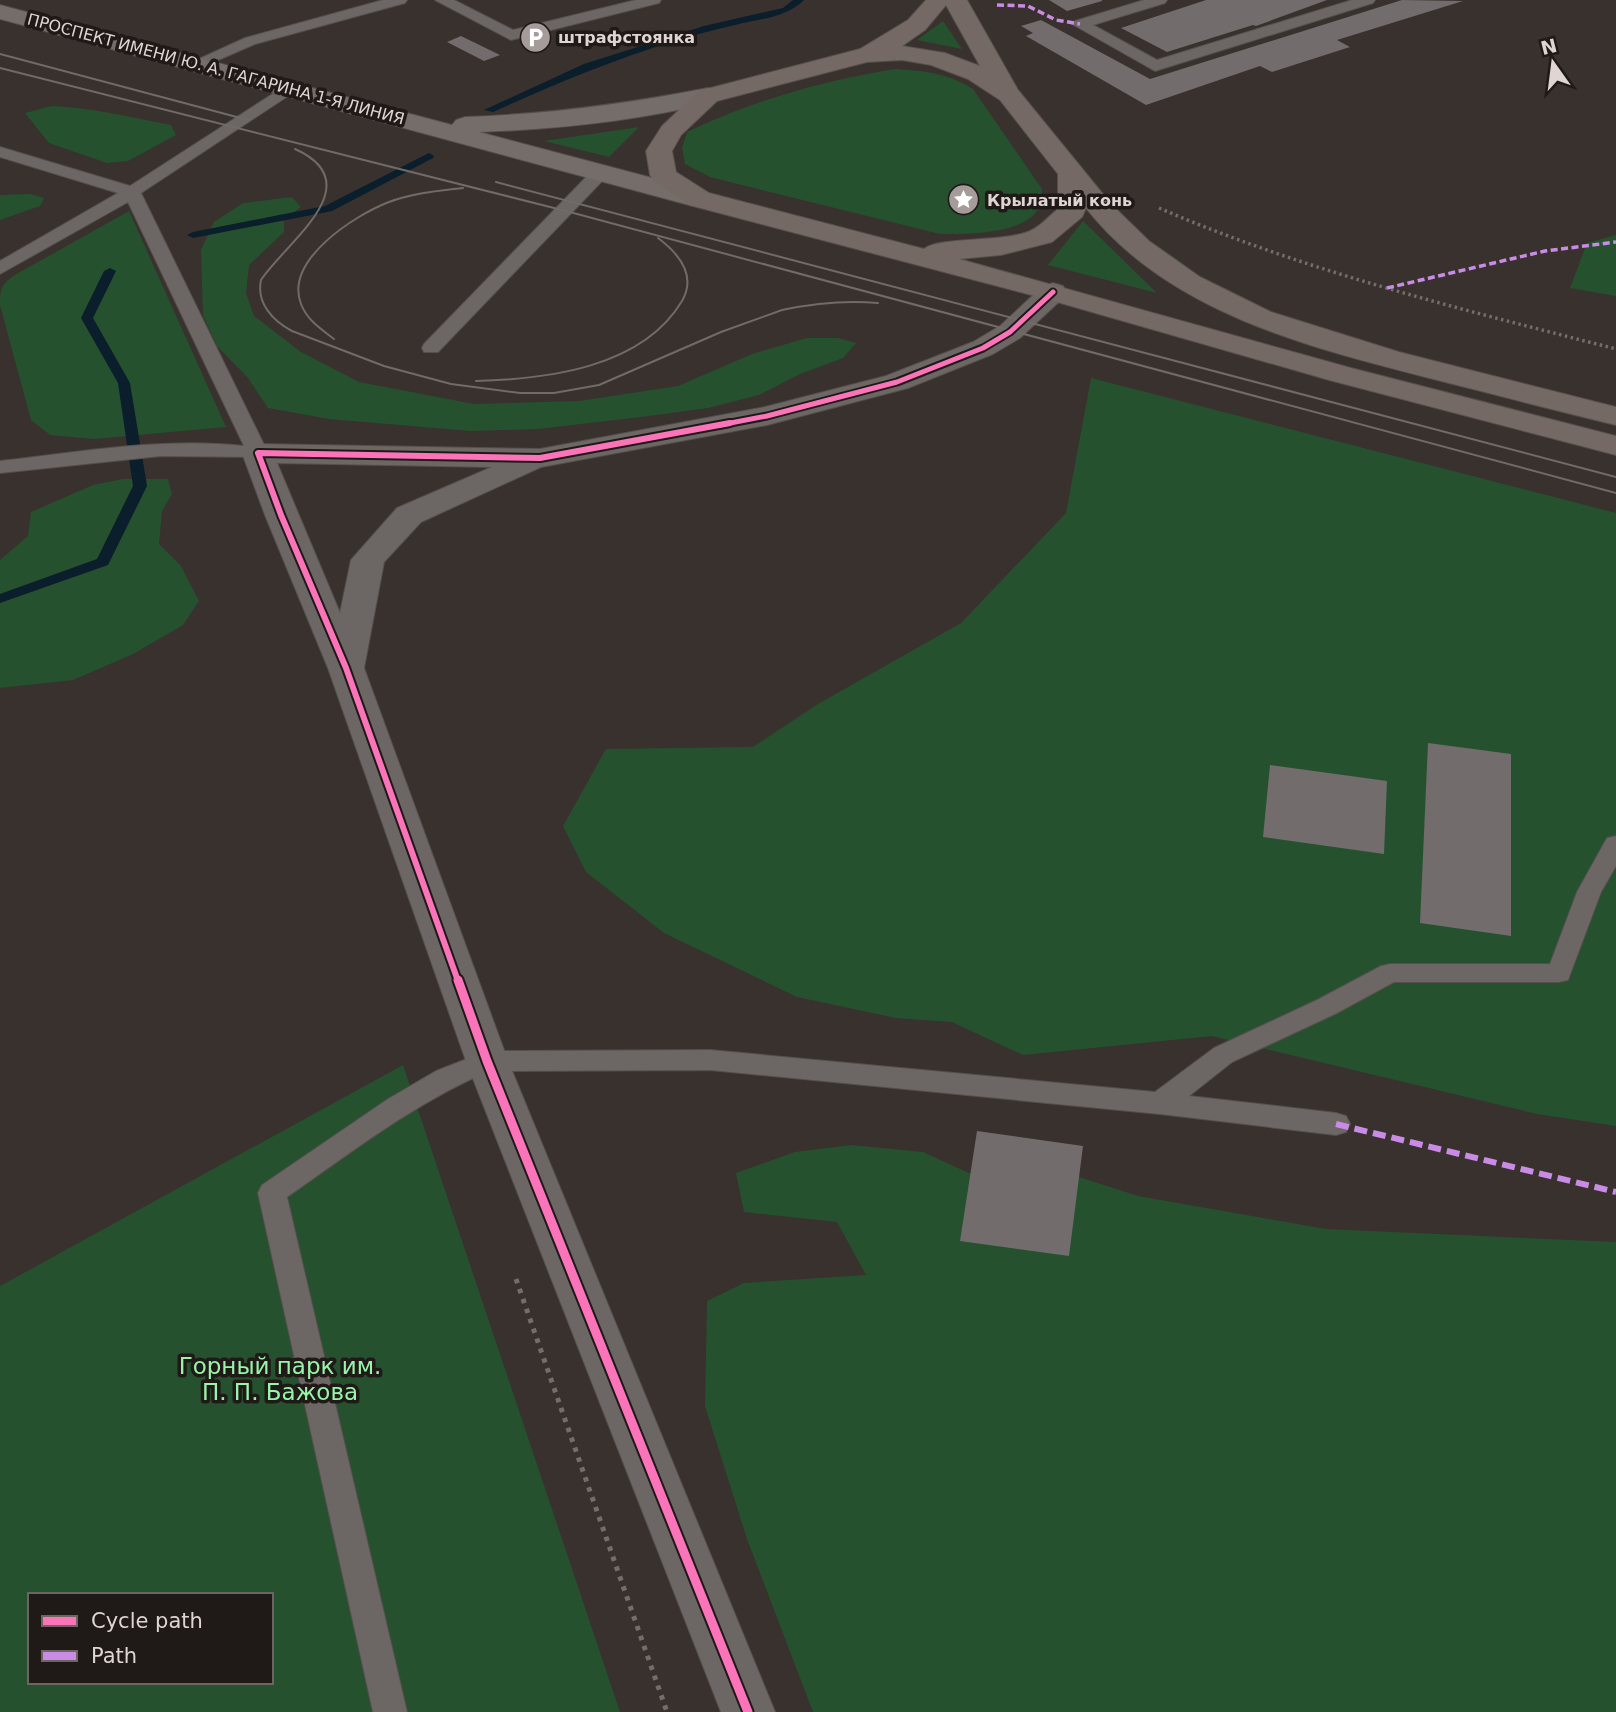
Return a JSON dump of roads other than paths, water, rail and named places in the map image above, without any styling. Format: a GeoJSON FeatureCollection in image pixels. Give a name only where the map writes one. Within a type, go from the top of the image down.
{"type":"FeatureCollection","features":[{"type":"Feature","properties":{"kind":"main road"},"geometry":{"type":"LineString","coordinates":[[867,55],[902,36],[930,13],[938,0]]}},
{"type":"Feature","properties":{"kind":"main road"},"geometry":{"type":"LineString","coordinates":[[955,0],[1009,95],[1071,174],[1101,210],[1139,247],[1190,283],[1261,318],[1388,359],[1616,416]]}},
{"type":"Feature","properties":{"kind":"main road","name":"ПРОСПЕКТ ИМЕНИ Ю. А. ГАГАРИНА 1-Я ЛИНИЯ"},"geometry":{"type":"LineString","coordinates":[[0,12],[699,199]]}},
{"type":"Feature","properties":{"kind":"main road"},"geometry":{"type":"LineString","coordinates":[[1009,95],[977,74],[936,58],[902,53],[867,55],[708,96],[671,131],[659,151],[663,175],[699,199],[1053,292],[1339,374],[1616,446]]}},
{"type":"Feature","properties":{"kind":"main road","name":"ПРОСПЕКТ ИМЕНИ Ю. А. ГАГАРИНА 1-Я ЛИНИЯ"},"geometry":{"type":"LineString","coordinates":[[432,126],[538,122],[611,114],[708,96]]}},
{"type":"Feature","properties":{"kind":"main road"},"geometry":{"type":"LineString","coordinates":[[906,254],[1001,247],[1042,236],[1072,211],[1071,174]]}},
{"type":"Feature","properties":{"kind":"street"},"geometry":{"type":"LineString","coordinates":[[748,1712],[487,1061],[346,668],[281,515],[258,453],[540,458],[767,416],[897,382],[983,348],[1010,332],[1053,292]]}},
{"type":"Feature","properties":{"kind":"street"},"geometry":{"type":"LineString","coordinates":[[346,668],[368,560],[409,515],[540,458]]}},
{"type":"Feature","properties":{"kind":"lane"},"geometry":{"type":"LineString","coordinates":[[196,64],[250,41],[400,0]]}},
{"type":"Feature","properties":{"kind":"lane"},"geometry":{"type":"LineString","coordinates":[[442,0],[511,35],[654,0]]}},
{"type":"Feature","properties":{"kind":"lane"},"geometry":{"type":"LineString","coordinates":[[1160,0],[1080,24],[1155,66],[1368,0]]}},
{"type":"Feature","properties":{"kind":"lane"},"geometry":{"type":"LineString","coordinates":[[0,269],[132,192],[288,89]]}},
{"type":"Feature","properties":{"kind":"lane"},"geometry":{"type":"LineString","coordinates":[[0,152],[132,192],[258,453]]}},
{"type":"Feature","properties":{"kind":"lane"},"geometry":{"type":"LineString","coordinates":[[431,348],[600,173]]}},
{"type":"Feature","properties":{"kind":"lane"},"geometry":{"type":"LineString","coordinates":[[0,467],[135,451],[220,447],[258,453]]}},
{"type":"Feature","properties":{"kind":"lane"},"geometry":{"type":"LineString","coordinates":[[1160,1103],[1223,1055],[1326,1007],[1390,973],[1559,973],[1589,892],[1616,845]]}},
{"type":"Feature","properties":{"kind":"lane"},"geometry":{"type":"LineString","coordinates":[[390,1712],[272,1193],[398,1106],[446,1078],[487,1061],[710,1060],[1160,1103],[1336,1124]]}},
{"type":"Feature","properties":{"kind":"waterway"},"geometry":{"type":"LineString","coordinates":[[489,110],[588,66],[707,28],[786,10],[799,0]]}},
{"type":"Feature","properties":{"kind":"waterway"},"geometry":{"type":"LineString","coordinates":[[193,235],[328,209],[429,156]]}},
{"type":"Feature","properties":{"kind":"waterway"},"geometry":{"type":"LineString","coordinates":[[0,599],[103,562],[140,486],[124,383],[87,318],[110,271]]}},
{"type":"Feature","properties":{"kind":"tram line"},"geometry":{"type":"LineString","coordinates":[[0,54],[248,120]]}},
{"type":"Feature","properties":{"kind":"tram line"},"geometry":{"type":"LineString","coordinates":[[0,68],[566,211],[1616,493]]}},
{"type":"Feature","properties":{"kind":"tram line"},"geometry":{"type":"LineString","coordinates":[[295,149],[317,163],[326,179],[325,196],[303,232],[261,280],[264,304],[278,322],[292,331],[384,366],[451,384],[520,393],[554,393],[599,385],[721,332],[782,310],[830,303],[878,303]]}},
{"type":"Feature","properties":{"kind":"tram line"},"geometry":{"type":"LineString","coordinates":[[496,182],[1616,477]]}},
{"type":"Feature","properties":{"kind":"tram line"},"geometry":{"type":"LineString","coordinates":[[334,339],[319,328],[301,304],[299,288],[303,271],[312,256],[342,228],[375,208],[407,196],[463,188]]}},
{"type":"Feature","properties":{"kind":"tram line"},"geometry":{"type":"LineString","coordinates":[[476,381],[533,377],[591,365],[618,355],[665,324],[682,301],[687,282],[683,265],[658,238]]}},
{"type":"Feature","properties":{"kind":"place","name":"штрафстоянка"},"geometry":{"type":"Point","coordinates":[535,37]}},
{"type":"Feature","properties":{"kind":"place","name":"Крылатый конь"},"geometry":{"type":"Point","coordinates":[964,200]}},
{"type":"Feature","properties":{"kind":"park label","name":"Горный парк им. П. П. Бажова"},"geometry":{"type":"Point","coordinates":[280,1379]}}]}
